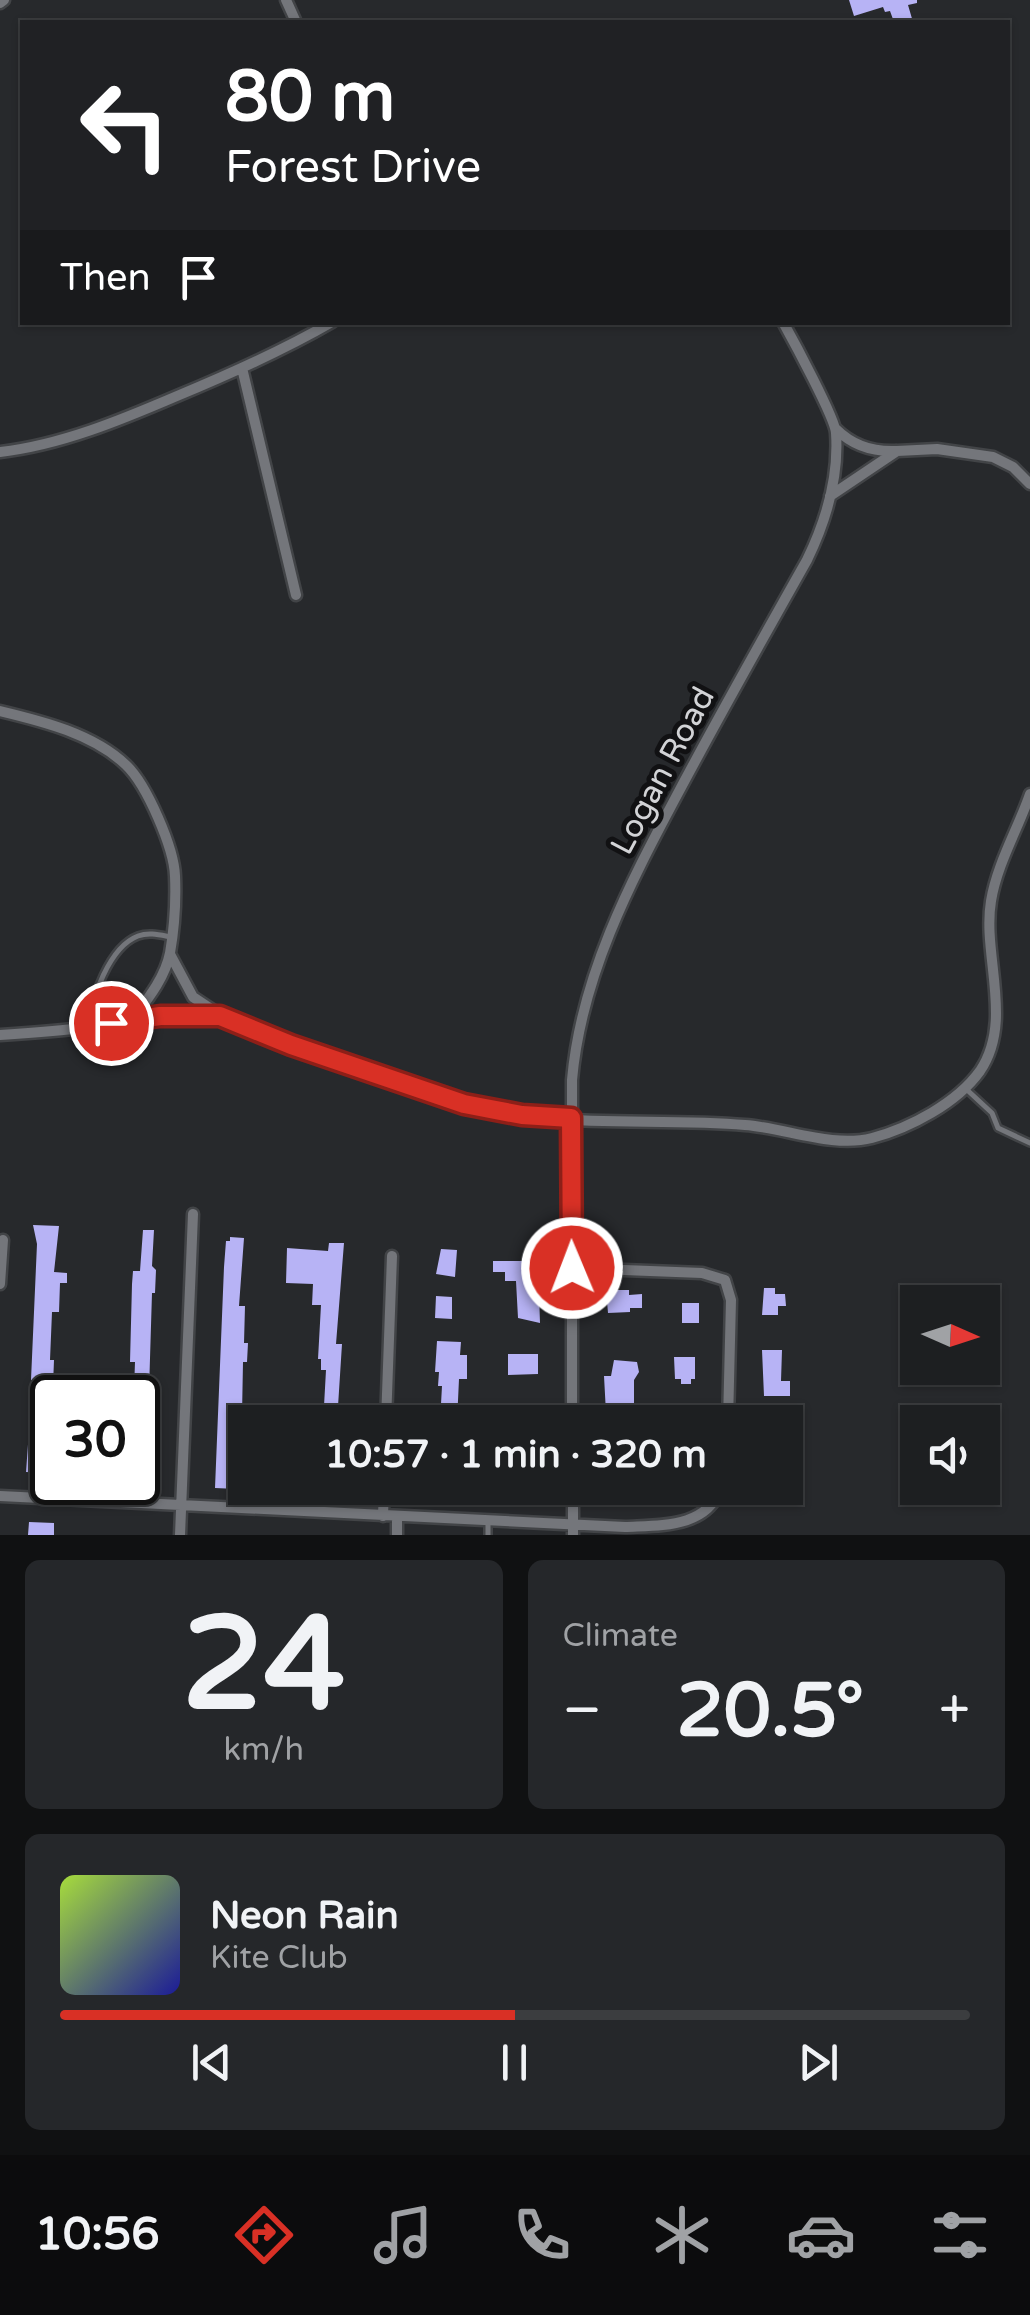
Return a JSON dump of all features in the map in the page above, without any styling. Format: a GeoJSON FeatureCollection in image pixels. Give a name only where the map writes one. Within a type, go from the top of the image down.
{"type":"FeatureCollection","features":[{"type":"Feature","properties":{"kind":"street"},"geometry":{"type":"LineString","coordinates":[[0,452],[82,432],[242,368],[326,325]]}},
{"type":"Feature","properties":{"kind":"street"},"geometry":{"type":"LineString","coordinates":[[784,325],[836,429],[853,442],[870,450],[937,448],[982,453],[1013,467],[1030,484]]}},
{"type":"Feature","properties":{"kind":"street"},"geometry":{"type":"LineString","coordinates":[[242,368],[296,595]]}},
{"type":"Feature","properties":{"kind":"street","name":"Logan Road"},"geometry":{"type":"LineString","coordinates":[[572,1405],[571,1118],[577,1035],[599,958],[618,912],[700,751],[821,531],[830,496],[836,429]]}},
{"type":"Feature","properties":{"kind":"street"},"geometry":{"type":"LineString","coordinates":[[830,496],[897,452]]}},
{"type":"Feature","properties":{"kind":"street"},"geometry":{"type":"LineString","coordinates":[[0,712],[70,732],[101,746],[127,766],[147,795],[175,873],[170,954],[163,973],[132,1020]]}},
{"type":"Feature","properties":{"kind":"street"},"geometry":{"type":"LineString","coordinates":[[170,954],[193,997],[220,1016],[291,1045],[464,1104],[522,1115],[716,1122],[856,1140],[920,1118],[965,1088],[981,1068],[991,1046],[995,1004],[988,948],[992,896],[1030,794]]}},
{"type":"Feature","properties":{"kind":"street"},"geometry":{"type":"LineString","coordinates":[[0,1035],[132,1020],[220,1016]]}},
{"type":"Feature","properties":{"kind":"street"},"geometry":{"type":"LineString","coordinates":[[180,1535],[193,1214]]}},
{"type":"Feature","properties":{"kind":"street"},"geometry":{"type":"LineString","coordinates":[[0,1284],[3,1240]]}},
{"type":"Feature","properties":{"kind":"street"},"geometry":{"type":"LineString","coordinates":[[387,1405],[392,1256]]}},
{"type":"Feature","properties":{"kind":"street"},"geometry":{"type":"LineString","coordinates":[[572,1268],[722,1277],[728,1284],[731,1330],[729,1405]]}},
{"type":"Feature","properties":{"kind":"street"},"geometry":{"type":"LineString","coordinates":[[0,1496],[488,1521],[573,1530],[668,1525],[699,1516],[711,1505]]}},
{"type":"Feature","properties":{"kind":"street"},"geometry":{"type":"LineString","coordinates":[[383,1505],[383,1516]]}},
{"type":"Feature","properties":{"kind":"street"},"geometry":{"type":"LineString","coordinates":[[397,1517],[397,1535]]}},
{"type":"Feature","properties":{"kind":"lane"},"geometry":{"type":"LineString","coordinates":[[89,1027],[91,1003],[122,947],[142,934],[171,937]]}},
{"type":"Feature","properties":{"kind":"lane"},"geometry":{"type":"LineString","coordinates":[[965,1088],[992,1113],[998,1128],[1030,1144]]}},
{"type":"Feature","properties":{"kind":"lane"},"geometry":{"type":"LineString","coordinates":[[488,1521],[488,1535]]}},
{"type":"Feature","properties":{"kind":"building"},"geometry":{"type":"Polygon","coordinates":[[[849,0],[917,0],[908,5],[912,20],[893,20],[890,11],[885,12],[883,7],[854,16],[849,0]]]}},
{"type":"Feature","properties":{"kind":"building"},"geometry":{"type":"Polygon","coordinates":[[[33,1225],[59,1226],[54,1272],[67,1273],[67,1283],[60,1283],[59,1312],[52,1312],[50,1360],[54,1360],[53,1375],[31,1375],[37,1244],[33,1225]]]}},
{"type":"Feature","properties":{"kind":"building"},"geometry":{"type":"Polygon","coordinates":[[[143,1230],[154,1230],[152,1266],[156,1270],[149,1375],[135,1375],[135,1362],[130,1362],[133,1271],[140,1271],[143,1230]]]}},
{"type":"Feature","properties":{"kind":"building"},"geometry":{"type":"Polygon","coordinates":[[[230,1237],[244,1238],[239,1306],[245,1306],[244,1343],[248,1343],[247,1362],[243,1362],[242,1405],[228,1405],[228,1489],[215,1488],[224,1267],[226,1241],[230,1237]]]}},
{"type":"Feature","properties":{"kind":"building"},"geometry":{"type":"Polygon","coordinates":[[[329,1243],[344,1243],[336,1344],[342,1344],[338,1405],[324,1405],[326,1370],[321,1370],[318,1359],[321,1305],[312,1305],[313,1284],[286,1283],[287,1248],[328,1251],[329,1243]]]}},
{"type":"Feature","properties":{"kind":"building"},"geometry":{"type":"Polygon","coordinates":[[[441,1249],[457,1250],[455,1277],[436,1274],[441,1249]]]}},
{"type":"Feature","properties":{"kind":"building"},"geometry":{"type":"Polygon","coordinates":[[[493,1261],[538,1261],[540,1323],[518,1318],[516,1281],[505,1281],[505,1272],[493,1272],[493,1261]]]}},
{"type":"Feature","properties":{"kind":"building"},"geometry":{"type":"Polygon","coordinates":[[[764,1288],[775,1288],[775,1294],[785,1294],[786,1306],[778,1306],[778,1315],[762,1315],[764,1288]]]}},
{"type":"Feature","properties":{"kind":"building"},"geometry":{"type":"Polygon","coordinates":[[[606,1290],[642,1294],[642,1308],[608,1313],[606,1290]]]}},
{"type":"Feature","properties":{"kind":"building"},"geometry":{"type":"Polygon","coordinates":[[[436,1296],[452,1297],[452,1319],[435,1318],[436,1296]]]}},
{"type":"Feature","properties":{"kind":"building"},"geometry":{"type":"Polygon","coordinates":[[[682,1303],[699,1303],[699,1323],[682,1323],[682,1303]]]}},
{"type":"Feature","properties":{"kind":"building"},"geometry":{"type":"Polygon","coordinates":[[[437,1341],[461,1342],[460,1355],[467,1355],[467,1379],[459,1379],[458,1405],[441,1405],[442,1386],[438,1386],[439,1372],[435,1372],[437,1341]]]}},
{"type":"Feature","properties":{"kind":"building"},"geometry":{"type":"Polygon","coordinates":[[[762,1350],[782,1350],[781,1381],[790,1381],[790,1396],[764,1396],[762,1350]]]}},
{"type":"Feature","properties":{"kind":"building"},"geometry":{"type":"Polygon","coordinates":[[[508,1354],[538,1354],[538,1374],[508,1375],[508,1354]]]}},
{"type":"Feature","properties":{"kind":"building"},"geometry":{"type":"Polygon","coordinates":[[[674,1357],[695,1357],[695,1379],[691,1379],[691,1384],[675,1379],[674,1357]]]}},
{"type":"Feature","properties":{"kind":"building"},"geometry":{"type":"Polygon","coordinates":[[[614,1360],[637,1362],[634,1405],[606,1405],[604,1376],[611,1376],[614,1360]]]}},
{"type":"Feature","properties":{"kind":"building"},"geometry":{"type":"Polygon","coordinates":[[[30,1417],[30,1472],[26,1472],[30,1417]]]}},
{"type":"Feature","properties":{"kind":"building"},"geometry":{"type":"Polygon","coordinates":[[[29,1522],[54,1523],[54,1535],[28,1535],[29,1522]]]}},
{"type":"Feature","properties":{"kind":"route"},"geometry":{"type":"LineString","coordinates":[[111,1023],[160,1016],[220,1016],[434,1096],[492,1111],[571,1118],[572,1268]]}}]}
